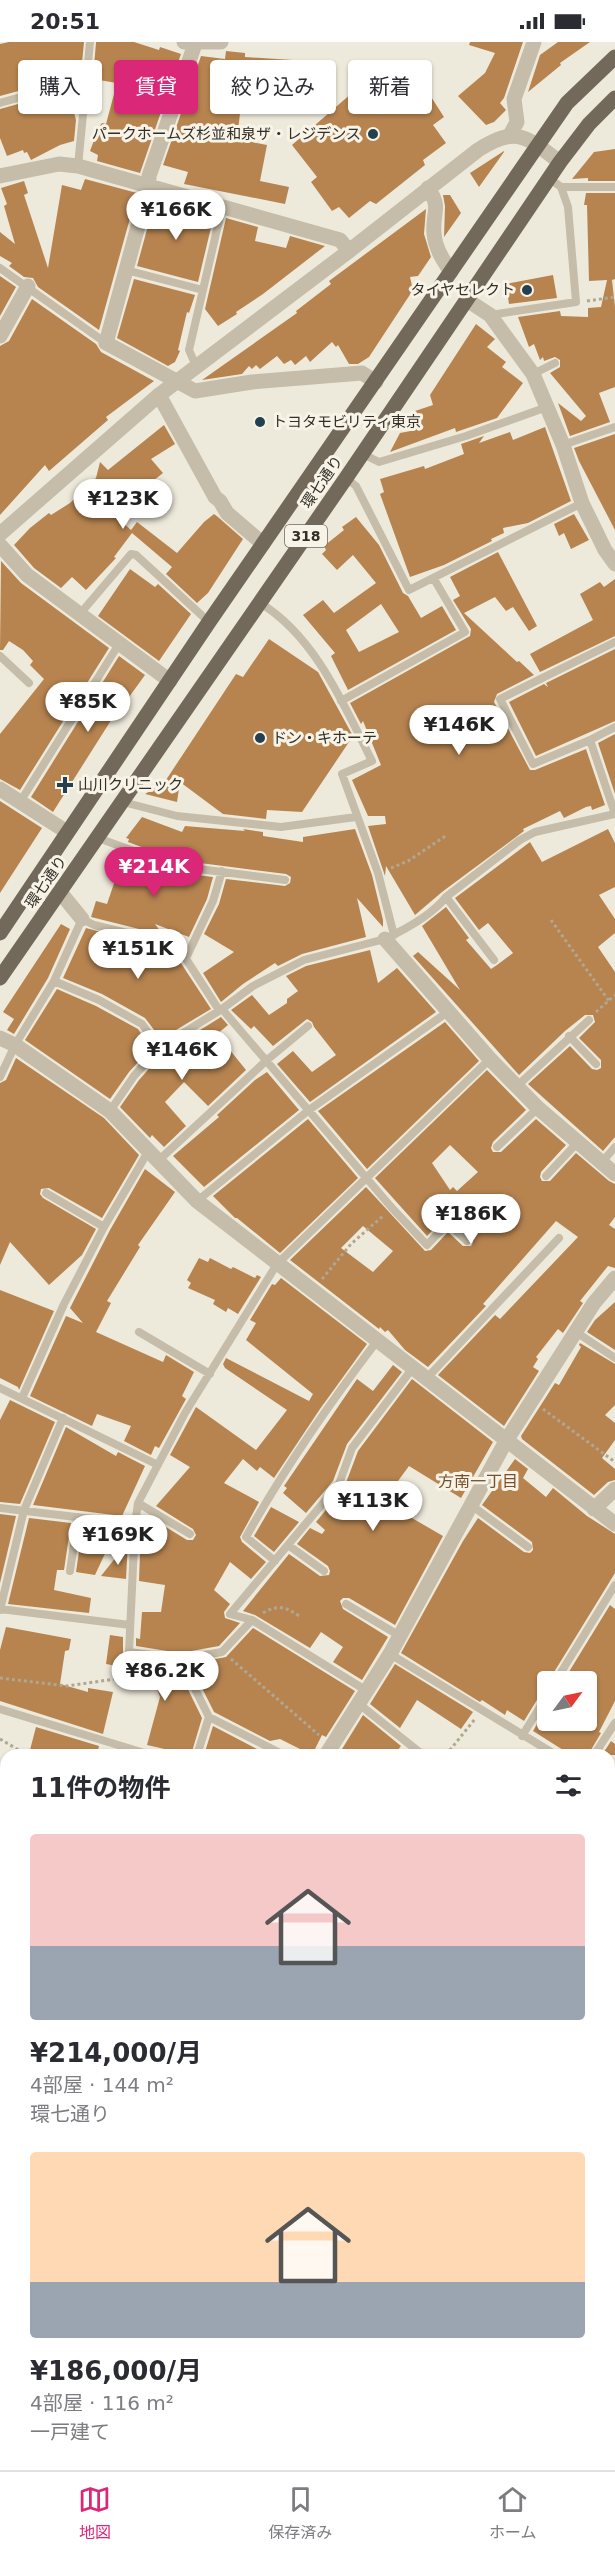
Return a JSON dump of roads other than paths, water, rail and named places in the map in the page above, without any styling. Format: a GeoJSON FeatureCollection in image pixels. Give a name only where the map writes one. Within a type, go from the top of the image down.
{"type":"FeatureCollection","features":[{"type":"Feature","properties":{"kind":"main road","name":"環七通り"},"geometry":{"type":"LineString","coordinates":[[0,933],[209,622],[567,103],[615,57]]}},
{"type":"Feature","properties":{"kind":"main road","name":"環七通り"},"geometry":{"type":"LineString","coordinates":[[0,978],[467,300],[555,183],[560,162],[590,124],[615,98]]}},
{"type":"Feature","properties":{"kind":"street"},"geometry":{"type":"LineString","coordinates":[[510,135],[517,122],[513,99],[534,42]]}},
{"type":"Feature","properties":{"kind":"street"},"geometry":{"type":"LineString","coordinates":[[221,48],[188,43],[149,176],[149,186],[106,343],[195,391],[252,382],[362,373],[376,382]]}},
{"type":"Feature","properties":{"kind":"street"},"geometry":{"type":"LineString","coordinates":[[0,534],[159,395],[478,150],[498,137],[518,135],[560,162]]}},
{"type":"Feature","properties":{"kind":"street"},"geometry":{"type":"LineString","coordinates":[[0,176],[59,164],[78,166],[340,240],[349,251]]}},
{"type":"Feature","properties":{"kind":"street"},"geometry":{"type":"LineString","coordinates":[[429,188],[436,200],[434,234],[440,256],[451,272]]}},
{"type":"Feature","properties":{"kind":"street"},"geometry":{"type":"LineString","coordinates":[[0,336],[28,286]]}},
{"type":"Feature","properties":{"kind":"street"},"geometry":{"type":"LineString","coordinates":[[467,300],[490,315],[532,374],[563,446],[582,503],[605,550],[615,564]]}},
{"type":"Feature","properties":{"kind":"street"},"geometry":{"type":"LineString","coordinates":[[159,395],[214,497],[220,501],[226,513],[263,544]]}},
{"type":"Feature","properties":{"kind":"street"},"geometry":{"type":"LineString","coordinates":[[0,545],[27,575],[170,681]]}},
{"type":"Feature","properties":{"kind":"street"},"geometry":{"type":"LineString","coordinates":[[0,789],[67,832]]}},
{"type":"Feature","properties":{"kind":"street"},"geometry":{"type":"LineString","coordinates":[[60,892],[82,920]]}},
{"type":"Feature","properties":{"kind":"street"},"geometry":{"type":"LineString","coordinates":[[390,937],[490,1059],[538,1108],[615,1174]]}},
{"type":"Feature","properties":{"kind":"street"},"geometry":{"type":"LineString","coordinates":[[0,1038],[15,1045],[110,1111],[197,1201],[615,1524]]}},
{"type":"Feature","properties":{"kind":"street"},"geometry":{"type":"LineString","coordinates":[[330,1749],[390,1654],[506,1441],[594,1303],[615,1278]]}},
{"type":"Feature","properties":{"kind":"street"},"geometry":{"type":"LineString","coordinates":[[594,1509],[615,1489]]}},
{"type":"Feature","properties":{"kind":"lane"},"geometry":{"type":"LineString","coordinates":[[88,60],[90,42]]}},
{"type":"Feature","properties":{"kind":"lane"},"geometry":{"type":"LineString","coordinates":[[0,103],[18,98]]}},
{"type":"Feature","properties":{"kind":"lane"},"geometry":{"type":"LineString","coordinates":[[78,166],[83,114]]}},
{"type":"Feature","properties":{"kind":"lane"},"geometry":{"type":"LineString","coordinates":[[555,183],[615,187]]}},
{"type":"Feature","properties":{"kind":"lane"},"geometry":{"type":"LineString","coordinates":[[490,315],[576,302],[567,207],[555,183]]}},
{"type":"Feature","properties":{"kind":"lane"},"geometry":{"type":"LineString","coordinates":[[196,366],[189,350],[222,208]]}},
{"type":"Feature","properties":{"kind":"lane"},"geometry":{"type":"LineString","coordinates":[[0,268],[106,343]]}},
{"type":"Feature","properties":{"kind":"lane"},"geometry":{"type":"LineString","coordinates":[[126,270],[203,290]]}},
{"type":"Feature","properties":{"kind":"lane"},"geometry":{"type":"LineString","coordinates":[[532,374],[555,363]]}},
{"type":"Feature","properties":{"kind":"lane"},"geometry":{"type":"LineString","coordinates":[[363,454],[379,462],[465,436],[547,407]]}},
{"type":"Feature","properties":{"kind":"lane"},"geometry":{"type":"LineString","coordinates":[[563,446],[615,427]]}},
{"type":"Feature","properties":{"kind":"lane"},"geometry":{"type":"LineString","coordinates":[[346,478],[356,486],[409,590],[582,503]]}},
{"type":"Feature","properties":{"kind":"lane"},"geometry":{"type":"LineString","coordinates":[[79,615],[131,554],[136,555],[209,622]]}},
{"type":"Feature","properties":{"kind":"lane"},"geometry":{"type":"LineString","coordinates":[[341,701],[465,632],[434,579]]}},
{"type":"Feature","properties":{"kind":"lane"},"geometry":{"type":"LineString","coordinates":[[260,603],[286,625],[318,659],[372,760],[342,774],[378,873],[390,937]]}},
{"type":"Feature","properties":{"kind":"lane"},"geometry":{"type":"LineString","coordinates":[[615,642],[500,699],[533,764],[615,727]]}},
{"type":"Feature","properties":{"kind":"lane"},"geometry":{"type":"LineString","coordinates":[[20,802],[119,644]]}},
{"type":"Feature","properties":{"kind":"lane"},"geometry":{"type":"LineString","coordinates":[[0,656],[30,683]]}},
{"type":"Feature","properties":{"kind":"lane"},"geometry":{"type":"LineString","coordinates":[[110,1111],[134,1076],[159,1048],[221,1010],[253,986],[304,960],[390,937],[438,907],[446,897],[520,840],[535,832],[615,814],[590,740]]}},
{"type":"Feature","properties":{"kind":"lane"},"geometry":{"type":"LineString","coordinates":[[123,802],[177,816],[281,827],[356,817]]}},
{"type":"Feature","properties":{"kind":"lane"},"geometry":{"type":"LineString","coordinates":[[98,838],[175,866],[285,880]]}},
{"type":"Feature","properties":{"kind":"lane"},"geometry":{"type":"LineString","coordinates":[[186,958],[213,901],[222,871]]}},
{"type":"Feature","properties":{"kind":"lane"},"geometry":{"type":"LineString","coordinates":[[446,897],[494,960]]}},
{"type":"Feature","properties":{"kind":"lane"},"geometry":{"type":"LineString","coordinates":[[0,1077],[15,1045],[54,981],[82,920],[94,926],[177,945],[221,1010],[267,1060],[392,1208],[427,1245],[448,1223],[467,1241]]}},
{"type":"Feature","properties":{"kind":"lane"},"geometry":{"type":"LineString","coordinates":[[54,981],[99,1000],[142,1024],[159,1048]]}},
{"type":"Feature","properties":{"kind":"lane"},"geometry":{"type":"LineString","coordinates":[[197,1201],[309,1110],[449,1011]]}},
{"type":"Feature","properties":{"kind":"lane"},"geometry":{"type":"LineString","coordinates":[[517,1086],[589,1020]]}},
{"type":"Feature","properties":{"kind":"lane"},"geometry":{"type":"LineString","coordinates":[[22,1398],[64,1304],[104,1227],[154,1155],[308,1026]]}},
{"type":"Feature","properties":{"kind":"lane"},"geometry":{"type":"LineString","coordinates":[[569,1036],[596,1064]]}},
{"type":"Feature","properties":{"kind":"lane"},"geometry":{"type":"LineString","coordinates":[[252,1620],[222,1652],[177,1658],[129,1652],[138,1503],[210,1374],[277,1264],[490,1059]]}},
{"type":"Feature","properties":{"kind":"lane"},"geometry":{"type":"LineString","coordinates":[[497,1147],[538,1108]]}},
{"type":"Feature","properties":{"kind":"lane"},"geometry":{"type":"LineString","coordinates":[[546,1176],[578,1142]]}},
{"type":"Feature","properties":{"kind":"lane"},"geometry":{"type":"LineString","coordinates":[[602,1162],[615,1147]]}},
{"type":"Feature","properties":{"kind":"lane"},"geometry":{"type":"LineString","coordinates":[[46,1192],[104,1227]]}},
{"type":"Feature","properties":{"kind":"lane"},"geometry":{"type":"LineString","coordinates":[[426,1379],[559,1238]]}},
{"type":"Feature","properties":{"kind":"lane"},"geometry":{"type":"LineString","coordinates":[[139,1332],[210,1374]]}},
{"type":"Feature","properties":{"kind":"lane"},"geometry":{"type":"LineString","coordinates":[[576,1332],[615,1358]]}},
{"type":"Feature","properties":{"kind":"lane"},"geometry":{"type":"LineString","coordinates":[[275,1561],[246,1537],[274,1486],[314,1425],[377,1341]]}},
{"type":"Feature","properties":{"kind":"lane"},"geometry":{"type":"LineString","coordinates":[[412,1369],[352,1448],[339,1484],[230,1614],[252,1620],[363,1698],[417,1749]]}},
{"type":"Feature","properties":{"kind":"lane"},"geometry":{"type":"LineString","coordinates":[[0,1388],[158,1465]]}},
{"type":"Feature","properties":{"kind":"lane"},"geometry":{"type":"LineString","coordinates":[[63,1418],[24,1510],[0,1609],[130,1625]]}},
{"type":"Feature","properties":{"kind":"lane"},"geometry":{"type":"LineString","coordinates":[[138,1503],[190,1534]]}},
{"type":"Feature","properties":{"kind":"lane"},"geometry":{"type":"LineString","coordinates":[[471,1504],[528,1547]]}},
{"type":"Feature","properties":{"kind":"lane"},"geometry":{"type":"LineString","coordinates":[[0,1508],[135,1524]]}},
{"type":"Feature","properties":{"kind":"lane"},"geometry":{"type":"LineString","coordinates":[[70,1571],[78,1517]]}},
{"type":"Feature","properties":{"kind":"lane"},"geometry":{"type":"LineString","coordinates":[[288,1545],[324,1571]]}},
{"type":"Feature","properties":{"kind":"lane"},"geometry":{"type":"LineString","coordinates":[[562,1671],[615,1585]]}},
{"type":"Feature","properties":{"kind":"lane"},"geometry":{"type":"LineString","coordinates":[[346,1604],[400,1636]]}},
{"type":"Feature","properties":{"kind":"lane"},"geometry":{"type":"LineString","coordinates":[[390,1654],[545,1749]]}},
{"type":"Feature","properties":{"kind":"lane"},"geometry":{"type":"LineString","coordinates":[[177,1658],[208,1717],[272,1749]]}},
{"type":"Feature","properties":{"kind":"lane"},"geometry":{"type":"LineString","coordinates":[[0,1709],[131,1749]]}},
{"type":"Feature","properties":{"kind":"lane"},"geometry":{"type":"LineString","coordinates":[[522,1736],[537,1712]]}},
{"type":"Feature","properties":{"kind":"lane"},"geometry":{"type":"LineString","coordinates":[[199,1749],[208,1717]]}},
{"type":"Feature","properties":{"kind":"lane"},"geometry":{"type":"LineString","coordinates":[[598,1749],[615,1723]]}},
{"type":"Feature","properties":{"kind":"place","name":"パークホームズ杉並和泉ザ・レジデンス"},"geometry":{"type":"Point","coordinates":[373,134]}},
{"type":"Feature","properties":{"kind":"place","name":"タイヤセレクト"},"geometry":{"type":"Point","coordinates":[527,290]}},
{"type":"Feature","properties":{"kind":"place","name":"トヨタモビリティ東京"},"geometry":{"type":"Point","coordinates":[260,422]}},
{"type":"Feature","properties":{"kind":"place","name":"ドン・キホーテ"},"geometry":{"type":"Point","coordinates":[260,738]}},
{"type":"Feature","properties":{"kind":"place","name":"山川クリニック"},"geometry":{"type":"Point","coordinates":[65,785]}},
{"type":"Feature","properties":{"kind":"district","name":"方南一丁目"},"geometry":{"type":"Point","coordinates":[478,1481]}}]}
